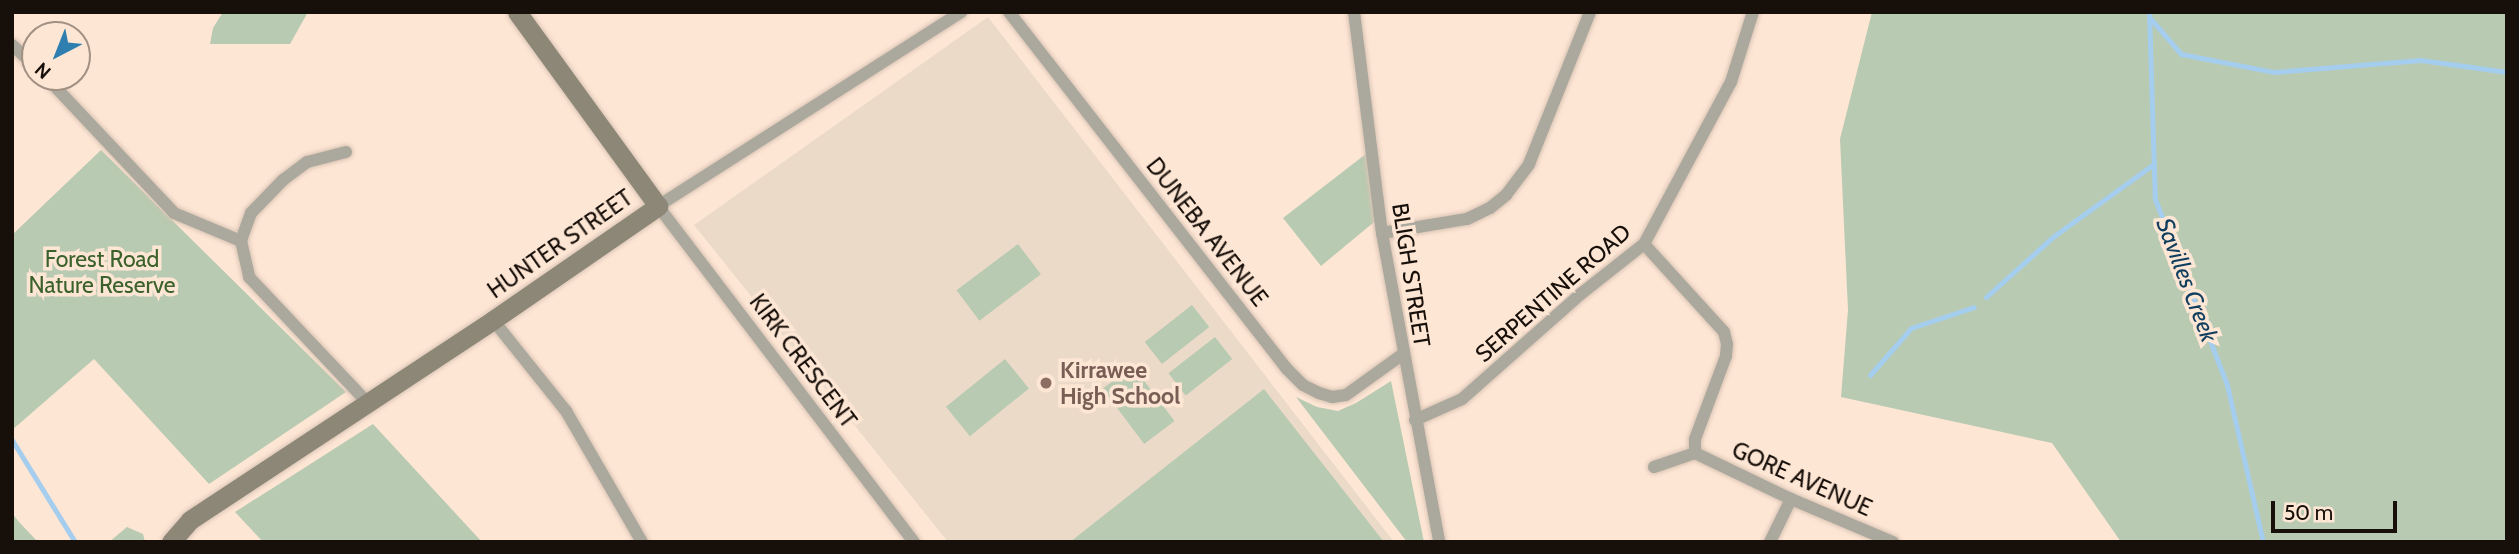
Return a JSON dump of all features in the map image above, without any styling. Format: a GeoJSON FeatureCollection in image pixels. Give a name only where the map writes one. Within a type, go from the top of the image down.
{"type":"FeatureCollection","features":[{"type":"Feature","properties":{"kind":"street"},"geometry":{"type":"LineString","coordinates":[[517,12],[658,206]]}},
{"type":"Feature","properties":{"kind":"street","name":"HUNTER STREET"},"geometry":{"type":"LineString","coordinates":[[171,542],[190,520],[366,401],[493,320],[658,206],[961,12]]}},
{"type":"Feature","properties":{"kind":"street","name":"DUNEBA AVENUE"},"geometry":{"type":"LineString","coordinates":[[1009,12],[1286,369],[1303,384],[1319,394],[1332,397],[1346,395],[1403,354]]}},
{"type":"Feature","properties":{"kind":"street","name":"BLIGH STREET"},"geometry":{"type":"LineString","coordinates":[[1354,12],[1382,233],[1439,542]]}},
{"type":"Feature","properties":{"kind":"street"},"geometry":{"type":"LineString","coordinates":[[1382,233],[1467,219],[1490,208],[1506,195],[1529,164],[1590,12]]}},
{"type":"Feature","properties":{"kind":"street","name":"SERPENTINE ROAD"},"geometry":{"type":"LineString","coordinates":[[1415,421],[1461,399],[1582,293],[1644,244],[1731,82],[1753,12]]}},
{"type":"Feature","properties":{"kind":"street"},"geometry":{"type":"LineString","coordinates":[[59,91],[174,212],[241,241]]}},
{"type":"Feature","properties":{"kind":"street"},"geometry":{"type":"LineString","coordinates":[[346,152],[307,162],[283,180],[251,213],[241,241],[249,277],[366,401]]}},
{"type":"Feature","properties":{"kind":"street","name":"KIRK CRESCENT"},"geometry":{"type":"LineString","coordinates":[[658,206],[914,542]]}},
{"type":"Feature","properties":{"kind":"street","name":"GORE AVENUE"},"geometry":{"type":"LineString","coordinates":[[1644,244],[1724,332],[1727,344],[1727,356],[1695,439],[1695,453]]}},
{"type":"Feature","properties":{"kind":"street"},"geometry":{"type":"LineString","coordinates":[[493,320],[566,411],[642,542]]}},
{"type":"Feature","properties":{"kind":"street","name":"GORE AVENUE"},"geometry":{"type":"LineString","coordinates":[[1654,467],[1695,453],[1791,499],[1893,542]]}},
{"type":"Feature","properties":{"kind":"street"},"geometry":{"type":"LineString","coordinates":[[1770,542],[1791,499]]}},
{"type":"Feature","properties":{"kind":"shaded area","name":"Kirrawee High School"},"geometry":{"type":"Polygon","coordinates":[[[988,17],[1394,542],[948,542],[694,225],[988,17]]]}},
{"type":"Feature","properties":{"kind":"green space"},"geometry":{"type":"Polygon","coordinates":[[[223,12],[308,12],[290,44],[210,44],[213,28],[223,12]]]}},
{"type":"Feature","properties":{"kind":"green space"},"geometry":{"type":"Polygon","coordinates":[[[1872,12],[2507,12],[2507,542],[2121,542],[2052,443],[1841,397],[1848,310],[1840,139],[1872,12]]]}},
{"type":"Feature","properties":{"kind":"green space","name":"Forest Road Nature Reserve"},"geometry":{"type":"Polygon","coordinates":[[[101,150],[346,392],[209,484],[94,359],[12,430],[12,235],[101,150]]]}},
{"type":"Feature","properties":{"kind":"green space"},"geometry":{"type":"Polygon","coordinates":[[[1371,150],[1379,218],[1321,266],[1283,218],[1371,150]]]}},
{"type":"Feature","properties":{"kind":"green space"},"geometry":{"type":"Polygon","coordinates":[[[1018,244],[1041,274],[979,321],[957,290],[1018,244]]]}},
{"type":"Feature","properties":{"kind":"green space"},"geometry":{"type":"Polygon","coordinates":[[[1192,305],[1209,327],[1162,364],[1145,342],[1192,305]]]}},
{"type":"Feature","properties":{"kind":"green space"},"geometry":{"type":"Polygon","coordinates":[[[1215,337],[1232,359],[1186,395],[1169,373],[1215,337]]]}},
{"type":"Feature","properties":{"kind":"green space"},"geometry":{"type":"Polygon","coordinates":[[[1005,359],[1029,389],[970,436],[946,407],[1005,359]]]}},
{"type":"Feature","properties":{"kind":"green space"},"geometry":{"type":"Polygon","coordinates":[[[1133,366],[1175,421],[1144,444],[1103,389],[1133,366]]]}},
{"type":"Feature","properties":{"kind":"green space"},"geometry":{"type":"Polygon","coordinates":[[[1391,381],[1424,542],[1407,542],[1296,397],[1317,407],[1338,411],[1391,381]]]}},
{"type":"Feature","properties":{"kind":"green space"},"geometry":{"type":"Polygon","coordinates":[[[1264,389],[1384,542],[1070,542],[1264,389]]]}},
{"type":"Feature","properties":{"kind":"green space"},"geometry":{"type":"Polygon","coordinates":[[[373,424],[482,542],[263,542],[235,512],[373,424]]]}},
{"type":"Feature","properties":{"kind":"green space"},"geometry":{"type":"Polygon","coordinates":[[[12,513],[19,522],[38,542],[12,542],[12,513]]]}},
{"type":"Feature","properties":{"kind":"green space"},"geometry":{"type":"Polygon","coordinates":[[[127,527],[143,534],[145,542],[109,542],[127,527]]]}},
{"type":"Feature","properties":{"kind":"waterway","name":"Savilles Creek"},"geometry":{"type":"LineString","coordinates":[[2149,12],[2155,199],[2227,385],[2263,542]]}},
{"type":"Feature","properties":{"kind":"waterway"},"geometry":{"type":"LineString","coordinates":[[2150,18],[2181,54],[2274,72],[2421,60],[2507,72]]}},
{"type":"Feature","properties":{"kind":"waterway"},"geometry":{"type":"LineString","coordinates":[[1986,297],[2054,236],[2154,164]]}},
{"type":"Feature","properties":{"kind":"waterway"},"geometry":{"type":"LineString","coordinates":[[1870,375],[1911,328],[1974,307]]}},
{"type":"Feature","properties":{"kind":"waterway"},"geometry":{"type":"LineString","coordinates":[[12,440],[75,542]]}},
{"type":"Feature","properties":{"kind":"place","name":"Kirrawee High School"},"geometry":{"type":"Point","coordinates":[1046,383]}}]}
